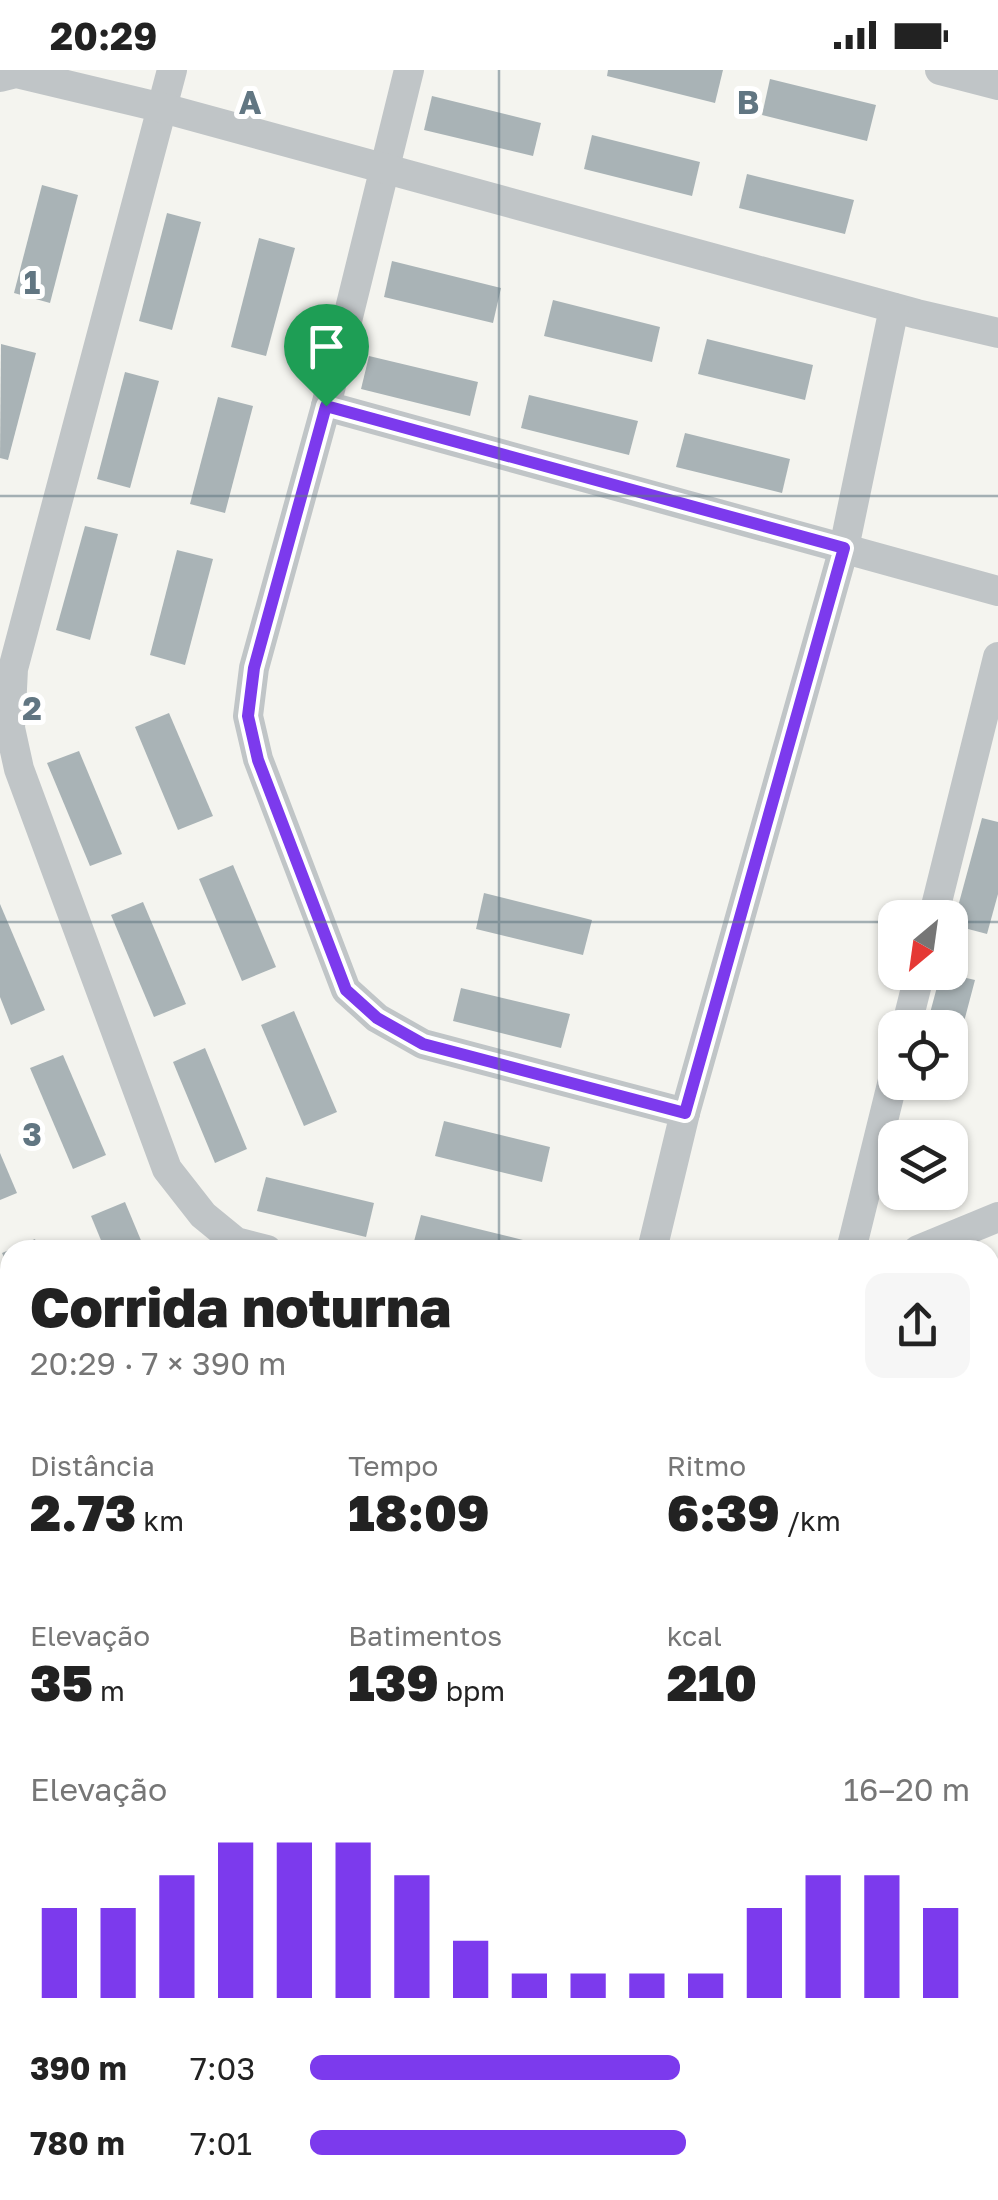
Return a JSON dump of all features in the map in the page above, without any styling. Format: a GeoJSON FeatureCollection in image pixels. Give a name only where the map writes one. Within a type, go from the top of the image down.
{"type":"FeatureCollection","features":[{"type":"Feature","properties":{"kind":"street"},"geometry":{"type":"LineString","coordinates":[[172,70],[13,668],[10,728],[18,769],[167,1169],[214,1224],[234,1240]]}},
{"type":"Feature","properties":{"kind":"street"},"geometry":{"type":"LineString","coordinates":[[409,70],[326,406],[254,668],[248,716],[258,760],[346,990],[377,1018],[423,1044],[685,1113]]}},
{"type":"Feature","properties":{"kind":"street"},"geometry":{"type":"LineString","coordinates":[[940,70],[983,78]]}},
{"type":"Feature","properties":{"kind":"street"},"geometry":{"type":"LineString","coordinates":[[10,73],[163,108],[894,308],[998,332]]}},
{"type":"Feature","properties":{"kind":"street"},"geometry":{"type":"LineString","coordinates":[[654,1240],[685,1113],[844,548],[894,308]]}},
{"type":"Feature","properties":{"kind":"street"},"geometry":{"type":"LineString","coordinates":[[326,406],[998,591]]}},
{"type":"Feature","properties":{"kind":"street"},"geometry":{"type":"LineString","coordinates":[[937,900],[998,657]]}},
{"type":"Feature","properties":{"kind":"street"},"geometry":{"type":"LineString","coordinates":[[853,1240],[888,1100]]}},
{"type":"Feature","properties":{"kind":"street"},"geometry":{"type":"LineString","coordinates":[[942,1240],[998,1217]]}},
{"type":"Feature","properties":{"kind":"building"},"geometry":{"type":"Polygon","coordinates":[[[608,70],[723,70],[715,103],[607,76],[608,70]]]}},
{"type":"Feature","properties":{"kind":"building"},"geometry":{"type":"Polygon","coordinates":[[[770,79],[876,105],[867,141],[762,115],[770,79]]]}},
{"type":"Feature","properties":{"kind":"building"},"geometry":{"type":"Polygon","coordinates":[[[432,96],[541,123],[533,156],[424,130],[432,96]]]}},
{"type":"Feature","properties":{"kind":"building"},"geometry":{"type":"Polygon","coordinates":[[[592,135],[700,162],[692,196],[584,169],[592,135]]]}},
{"type":"Feature","properties":{"kind":"building"},"geometry":{"type":"Polygon","coordinates":[[[747,174],[854,200],[845,234],[739,208],[747,174]]]}},
{"type":"Feature","properties":{"kind":"building"},"geometry":{"type":"Polygon","coordinates":[[[42,185],[78,195],[50,303],[14,293],[42,185]]]}},
{"type":"Feature","properties":{"kind":"building"},"geometry":{"type":"Polygon","coordinates":[[[167,213],[201,222],[172,330],[139,321],[167,213]]]}},
{"type":"Feature","properties":{"kind":"building"},"geometry":{"type":"Polygon","coordinates":[[[259,238],[295,248],[266,356],[231,347],[259,238]]]}},
{"type":"Feature","properties":{"kind":"building"},"geometry":{"type":"Polygon","coordinates":[[[392,261],[501,288],[493,323],[384,297],[392,261]]]}},
{"type":"Feature","properties":{"kind":"building"},"geometry":{"type":"Polygon","coordinates":[[[553,300],[660,327],[652,362],[544,336],[553,300]]]}},
{"type":"Feature","properties":{"kind":"building"},"geometry":{"type":"Polygon","coordinates":[[[707,339],[813,365],[805,400],[698,374],[707,339]]]}},
{"type":"Feature","properties":{"kind":"building"},"geometry":{"type":"Polygon","coordinates":[[[1,344],[36,353],[8,460],[0,458],[1,344]]]}},
{"type":"Feature","properties":{"kind":"building"},"geometry":{"type":"Polygon","coordinates":[[[369,356],[478,382],[470,416],[361,389],[369,356]]]}},
{"type":"Feature","properties":{"kind":"building"},"geometry":{"type":"Polygon","coordinates":[[[125,372],[159,381],[130,488],[97,479],[125,372]]]}},
{"type":"Feature","properties":{"kind":"building"},"geometry":{"type":"Polygon","coordinates":[[[529,395],[638,421],[629,455],[521,428],[529,395]]]}},
{"type":"Feature","properties":{"kind":"building"},"geometry":{"type":"Polygon","coordinates":[[[218,397],[253,406],[225,513],[190,504],[218,397]]]}},
{"type":"Feature","properties":{"kind":"building"},"geometry":{"type":"Polygon","coordinates":[[[685,433],[790,459],[782,493],[676,467],[685,433]]]}},
{"type":"Feature","properties":{"kind":"building"},"geometry":{"type":"Polygon","coordinates":[[[85,526],[118,534],[90,640],[56,630],[85,526]]]}},
{"type":"Feature","properties":{"kind":"building"},"geometry":{"type":"Polygon","coordinates":[[[177,550],[213,559],[185,665],[150,655],[177,550]]]}},
{"type":"Feature","properties":{"kind":"building"},"geometry":{"type":"Polygon","coordinates":[[[169,713],[213,816],[178,830],[135,727],[169,713]]]}},
{"type":"Feature","properties":{"kind":"building"},"geometry":{"type":"Polygon","coordinates":[[[79,751],[122,854],[90,866],[47,763],[79,751]]]}},
{"type":"Feature","properties":{"kind":"building"},"geometry":{"type":"Polygon","coordinates":[[[982,818],[998,822],[998,894],[987,934],[968,929],[968,900],[960,900],[982,818]]]}},
{"type":"Feature","properties":{"kind":"building"},"geometry":{"type":"Polygon","coordinates":[[[233,865],[276,967],[242,981],[199,879],[233,865]]]}},
{"type":"Feature","properties":{"kind":"building"},"geometry":{"type":"Polygon","coordinates":[[[484,893],[592,920],[583,955],[476,929],[484,893]]]}},
{"type":"Feature","properties":{"kind":"building"},"geometry":{"type":"Polygon","coordinates":[[[143,902],[186,1004],[154,1017],[111,915],[143,902]]]}},
{"type":"Feature","properties":{"kind":"building"},"geometry":{"type":"Polygon","coordinates":[[[0,904],[45,1010],[11,1025],[0,997],[0,904]]]}},
{"type":"Feature","properties":{"kind":"building"},"geometry":{"type":"Polygon","coordinates":[[[968,978],[975,980],[967,1010],[931,1010],[936,990],[968,990],[968,978]]]}},
{"type":"Feature","properties":{"kind":"building"},"geometry":{"type":"Polygon","coordinates":[[[461,988],[570,1014],[561,1048],[453,1021],[461,988]]]}},
{"type":"Feature","properties":{"kind":"building"},"geometry":{"type":"Polygon","coordinates":[[[294,1011],[337,1112],[304,1126],[261,1025],[294,1011]]]}},
{"type":"Feature","properties":{"kind":"building"},"geometry":{"type":"Polygon","coordinates":[[[205,1048],[247,1149],[215,1163],[173,1062],[205,1048]]]}},
{"type":"Feature","properties":{"kind":"building"},"geometry":{"type":"Polygon","coordinates":[[[63,1055],[106,1155],[73,1169],[30,1068],[63,1055]]]}},
{"type":"Feature","properties":{"kind":"building"},"geometry":{"type":"Polygon","coordinates":[[[444,1121],[550,1147],[542,1182],[435,1156],[444,1121]]]}},
{"type":"Feature","properties":{"kind":"building"},"geometry":{"type":"Polygon","coordinates":[[[0,1153],[17,1193],[0,1200],[0,1153]]]}},
{"type":"Feature","properties":{"kind":"building"},"geometry":{"type":"Polygon","coordinates":[[[266,1177],[374,1203],[366,1237],[257,1211],[266,1177]]]}},
{"type":"Feature","properties":{"kind":"building"},"geometry":{"type":"Polygon","coordinates":[[[125,1202],[141,1240],[101,1240],[91,1216],[125,1202]]]}},
{"type":"Feature","properties":{"kind":"building"},"geometry":{"type":"Polygon","coordinates":[[[421,1215],[523,1240],[414,1240],[421,1215]]]}},
{"type":"Feature","properties":{"kind":"route"},"geometry":{"type":"LineString","coordinates":[[326,406],[844,548],[685,1113],[423,1044],[377,1018],[346,990],[258,760],[248,716],[254,668],[326,406]]}}]}
